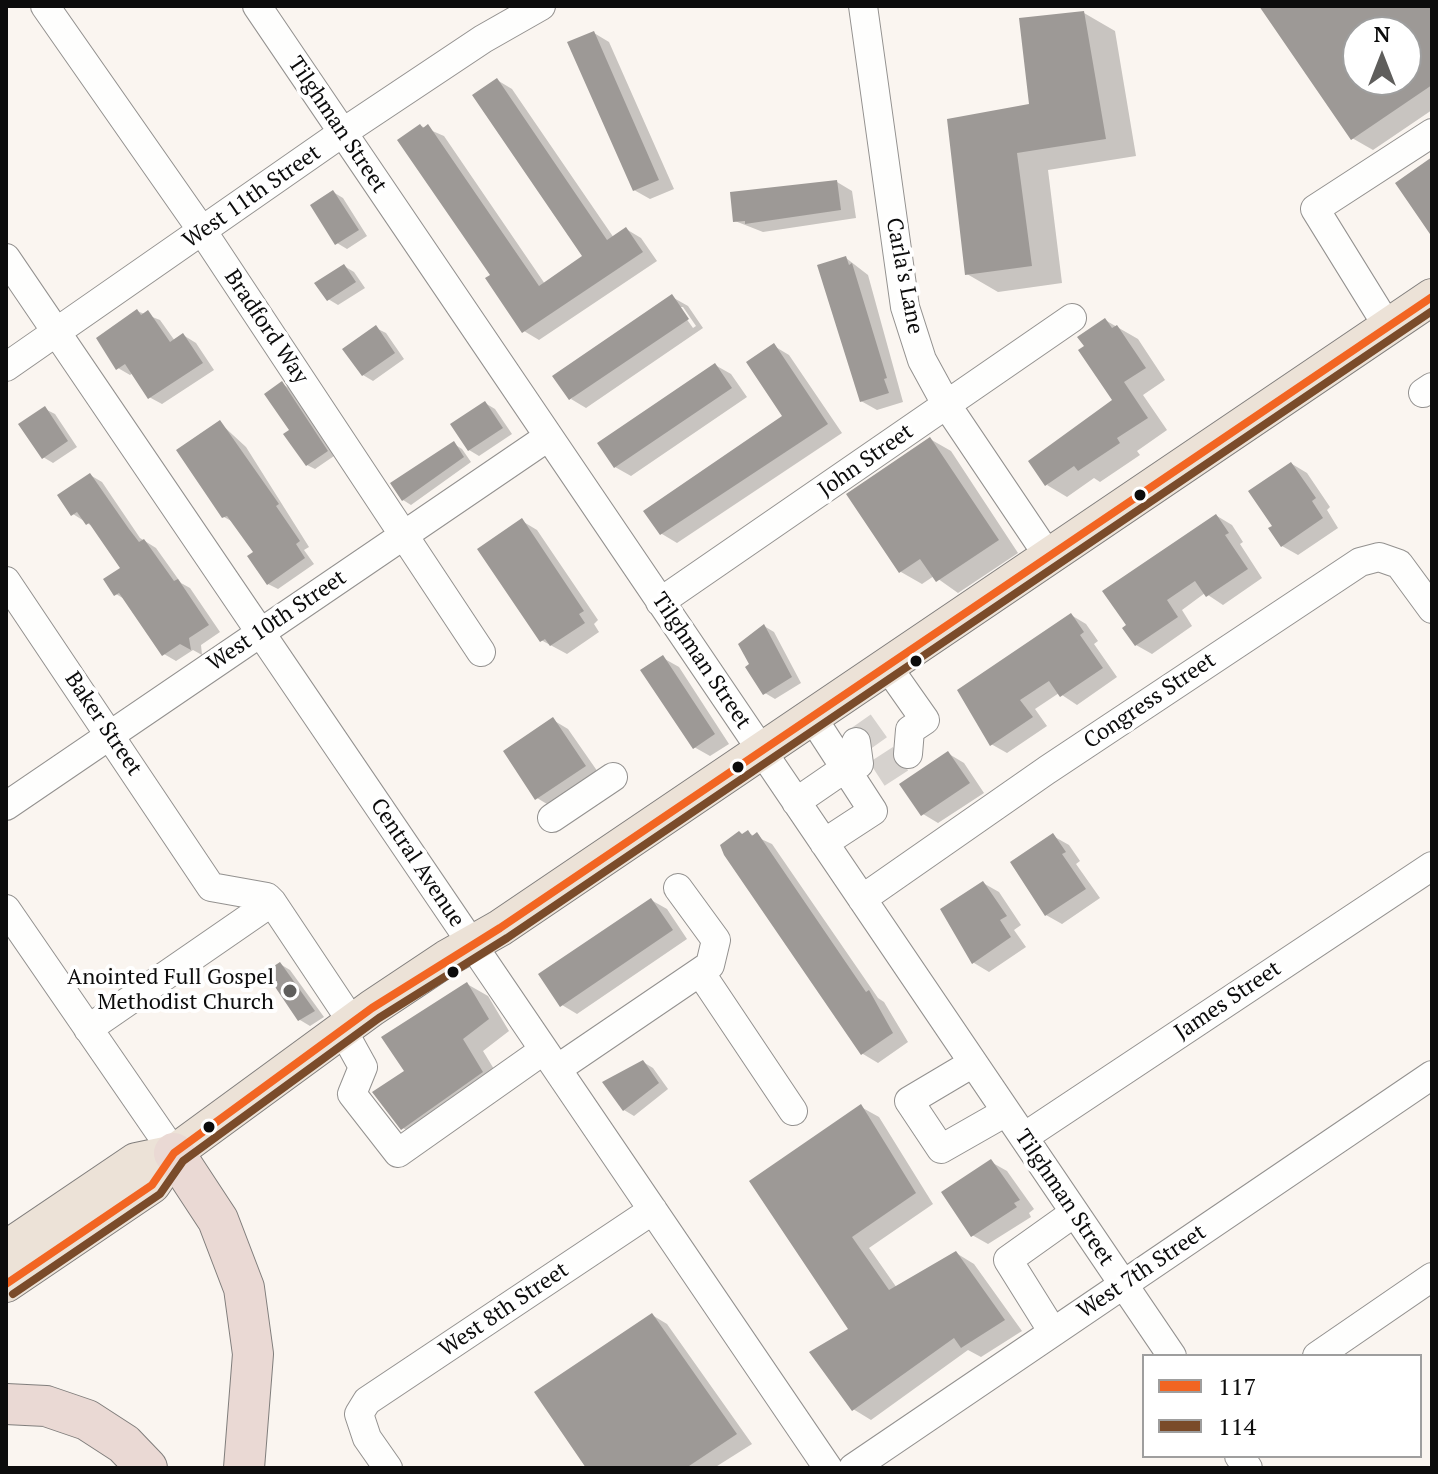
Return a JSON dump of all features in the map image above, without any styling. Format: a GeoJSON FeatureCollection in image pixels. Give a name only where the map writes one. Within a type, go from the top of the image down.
{"type":"FeatureCollection","features":[{"type":"Feature","properties":{"kind":"highway"},"geometry":{"type":"LineString","coordinates":[[174,1153],[218,1220],[238,1264],[253,1354],[244,1468]]}},
{"type":"Feature","properties":{"kind":"highway"},"geometry":{"type":"LineString","coordinates":[[219,1468],[253,1354]]}},
{"type":"Feature","properties":{"kind":"highway"},"geometry":{"type":"LineString","coordinates":[[6,1404],[46,1406],[87,1420],[124,1444],[147,1468]]}},
{"type":"Feature","properties":{"kind":"main road"},"geometry":{"type":"LineString","coordinates":[[6,1284],[152,1185],[174,1153],[347,1026],[762,751],[1432,297]]}},
{"type":"Feature","properties":{"kind":"main road"},"geometry":{"type":"LineString","coordinates":[[6,1249],[136,1161],[174,1153]]}},
{"type":"Feature","properties":{"kind":"street","name":"Bradford Way"},"geometry":{"type":"LineString","coordinates":[[45,6],[203,232],[481,652]]}},
{"type":"Feature","properties":{"kind":"street","name":"Tilghman Street"},"geometry":{"type":"LineString","coordinates":[[257,6],[1171,1354]]}},
{"type":"Feature","properties":{"kind":"street","name":"West 11th Street"},"geometry":{"type":"LineString","coordinates":[[6,367],[342,133],[483,39],[541,6]]}},
{"type":"Feature","properties":{"kind":"street","name":"Carla's Lane"},"geometry":{"type":"LineString","coordinates":[[863,6],[905,307],[922,360],[946,404],[1049,557]]}},
{"type":"Feature","properties":{"kind":"street"},"geometry":{"type":"LineString","coordinates":[[1388,327],[1315,209],[1432,133]]}},
{"type":"Feature","properties":{"kind":"street","name":"Central Avenue"},"geometry":{"type":"LineString","coordinates":[[6,258],[828,1468]]}},
{"type":"Feature","properties":{"kind":"street","name":"John Street"},"geometry":{"type":"LineString","coordinates":[[660,602],[1072,318]]}},
{"type":"Feature","properties":{"kind":"street","name":"West 10th Street"},"geometry":{"type":"LineString","coordinates":[[6,806],[548,437]]}},
{"type":"Feature","properties":{"kind":"street","name":"Congress Street"},"geometry":{"type":"LineString","coordinates":[[862,899],[1047,770],[1360,562],[1379,557],[1399,564],[1432,609]]}},
{"type":"Feature","properties":{"kind":"street","name":"Baker Street"},"geometry":{"type":"LineString","coordinates":[[6,581],[211,887],[267,897],[272,902]]}},
{"type":"Feature","properties":{"kind":"street"},"geometry":{"type":"LineString","coordinates":[[887,666],[925,720],[901,735]]}},
{"type":"Feature","properties":{"kind":"street"},"geometry":{"type":"LineString","coordinates":[[812,717],[861,762],[873,811],[824,843]]}},
{"type":"Feature","properties":{"kind":"street"},"geometry":{"type":"LineString","coordinates":[[796,802],[861,762]]}},
{"type":"Feature","properties":{"kind":"street"},"geometry":{"type":"LineString","coordinates":[[552,818],[613,777]]}},
{"type":"Feature","properties":{"kind":"street","name":"James Street"},"geometry":{"type":"LineString","coordinates":[[1024,1137],[1432,866]]}},
{"type":"Feature","properties":{"kind":"street"},"geometry":{"type":"LineString","coordinates":[[88,1029],[272,902],[347,1026],[363,1067],[352,1094],[398,1153],[710,965],[716,940],[678,888]]}},
{"type":"Feature","properties":{"kind":"street"},"geometry":{"type":"LineString","coordinates":[[6,909],[174,1153]]}},
{"type":"Feature","properties":{"kind":"street"},"geometry":{"type":"LineString","coordinates":[[700,972],[793,1111]]}},
{"type":"Feature","properties":{"kind":"street"},"geometry":{"type":"LineString","coordinates":[[973,1063],[909,1101],[941,1149],[1006,1112]]}},
{"type":"Feature","properties":{"kind":"street","name":"West 7th Street"},"geometry":{"type":"LineString","coordinates":[[853,1468],[1432,1075]]}},
{"type":"Feature","properties":{"kind":"street","name":"West 8th Street"},"geometry":{"type":"LineString","coordinates":[[388,1468],[367,1438],[359,1414],[367,1401],[653,1210]]}},
{"type":"Feature","properties":{"kind":"street"},"geometry":{"type":"LineString","coordinates":[[1053,1332],[1008,1260],[1074,1213]]}},
{"type":"Feature","properties":{"kind":"street"},"geometry":{"type":"LineString","coordinates":[[1320,1354],[1432,1277]]}},
{"type":"Feature","properties":{"kind":"building"},"geometry":{"type":"Polygon","coordinates":[[[1259,6],[1432,6],[1432,85],[1422,92],[1422,16],[1342,16],[1342,96],[1416,96],[1351,140],[1259,6]]]}},
{"type":"Feature","properties":{"kind":"building"},"geometry":{"type":"Polygon","coordinates":[[[1084,11],[1106,139],[1017,153],[1032,266],[965,275],[947,119],[1029,104],[1019,18],[1084,11]]]}},
{"type":"Feature","properties":{"kind":"building"},"geometry":{"type":"Polygon","coordinates":[[[594,31],[659,180],[633,191],[567,42],[594,31]]]}},
{"type":"Feature","properties":{"kind":"building"},"geometry":{"type":"Polygon","coordinates":[[[497,78],[607,240],[626,227],[643,252],[522,333],[485,278],[490,275],[397,140],[420,124],[423,128],[428,124],[539,286],[582,256],[472,95],[497,78]]]}},
{"type":"Feature","properties":{"kind":"building"},"geometry":{"type":"Polygon","coordinates":[[[1432,157],[1432,237],[1395,183],[1432,157]]]}},
{"type":"Feature","properties":{"kind":"building"},"geometry":{"type":"Polygon","coordinates":[[[837,180],[841,210],[745,224],[745,221],[733,222],[730,192],[837,180]]]}},
{"type":"Feature","properties":{"kind":"building"},"geometry":{"type":"Polygon","coordinates":[[[333,190],[359,230],[335,245],[310,205],[333,190]]]}},
{"type":"Feature","properties":{"kind":"building"},"geometry":{"type":"Polygon","coordinates":[[[846,256],[849,265],[852,263],[889,393],[860,402],[817,265],[846,256]]]}},
{"type":"Feature","properties":{"kind":"building"},"geometry":{"type":"Polygon","coordinates":[[[344,264],[356,282],[327,301],[314,283],[344,264]]]}},
{"type":"Feature","properties":{"kind":"building"},"geometry":{"type":"Polygon","coordinates":[[[672,294],[689,319],[569,400],[552,376],[672,294]]]}},
{"type":"Feature","properties":{"kind":"building"},"geometry":{"type":"Polygon","coordinates":[[[137,309],[141,315],[148,310],[170,342],[183,333],[203,363],[148,399],[125,364],[116,370],[96,338],[137,309]]]}},
{"type":"Feature","properties":{"kind":"building"},"geometry":{"type":"Polygon","coordinates":[[[1105,318],[1112,328],[1117,325],[1146,368],[1124,382],[1148,418],[1117,438],[1120,443],[1078,471],[1074,466],[1045,486],[1028,461],[1112,400],[1078,350],[1084,346],[1077,337],[1105,318]]]}},
{"type":"Feature","properties":{"kind":"building"},"geometry":{"type":"Polygon","coordinates":[[[376,325],[395,353],[362,376],[342,349],[376,325]]]}},
{"type":"Feature","properties":{"kind":"building"},"geometry":{"type":"Polygon","coordinates":[[[774,343],[828,424],[660,535],[643,511],[782,416],[746,362],[774,343]]]}},
{"type":"Feature","properties":{"kind":"building"},"geometry":{"type":"Polygon","coordinates":[[[715,363],[732,388],[614,468],[597,443],[715,363]]]}},
{"type":"Feature","properties":{"kind":"building"},"geometry":{"type":"Polygon","coordinates":[[[282,381],[328,451],[306,466],[283,434],[289,430],[264,394],[282,381]]]}},
{"type":"Feature","properties":{"kind":"building"},"geometry":{"type":"Polygon","coordinates":[[[485,401],[503,428],[468,451],[450,424],[485,401]]]}},
{"type":"Feature","properties":{"kind":"building"},"geometry":{"type":"Polygon","coordinates":[[[45,406],[68,441],[42,459],[18,424],[45,406]]]}},
{"type":"Feature","properties":{"kind":"building"},"geometry":{"type":"Polygon","coordinates":[[[220,420],[279,504],[276,506],[300,541],[296,544],[305,558],[267,585],[247,556],[253,552],[227,516],[222,518],[176,450],[220,420]]]}},
{"type":"Feature","properties":{"kind":"building"},"geometry":{"type":"Polygon","coordinates":[[[930,437],[999,540],[936,582],[920,559],[899,573],[846,494],[930,437]]]}},
{"type":"Feature","properties":{"kind":"building"},"geometry":{"type":"Polygon","coordinates":[[[454,441],[464,457],[402,501],[390,483],[454,441]]]}},
{"type":"Feature","properties":{"kind":"building"},"geometry":{"type":"Polygon","coordinates":[[[1291,462],[1316,498],[1312,501],[1323,518],[1281,547],[1268,528],[1272,526],[1248,491],[1291,462]]]}},
{"type":"Feature","properties":{"kind":"building"},"geometry":{"type":"Polygon","coordinates":[[[90,473],[139,542],[144,539],[174,581],[178,579],[209,625],[189,638],[191,650],[180,644],[162,656],[119,593],[114,596],[103,579],[120,568],[89,523],[86,525],[77,512],[71,516],[57,495],[90,473]]]}},
{"type":"Feature","properties":{"kind":"building"},"geometry":{"type":"Polygon","coordinates":[[[1216,514],[1229,533],[1225,535],[1248,569],[1206,597],[1195,581],[1167,600],[1178,617],[1135,646],[1122,628],[1126,625],[1102,591],[1216,514]]]}},
{"type":"Feature","properties":{"kind":"building"},"geometry":{"type":"Polygon","coordinates":[[[522,518],[584,611],[579,614],[585,623],[550,646],[545,639],[540,642],[477,549],[522,518]]]}},
{"type":"Feature","properties":{"kind":"building"},"geometry":{"type":"Polygon","coordinates":[[[1071,613],[1084,632],[1080,635],[1103,668],[1060,697],[1049,681],[1020,700],[1033,717],[990,746],[957,690],[1071,613]]]}},
{"type":"Feature","properties":{"kind":"building"},"geometry":{"type":"Polygon","coordinates":[[[764,624],[792,677],[763,695],[745,667],[749,664],[738,644],[764,624]]]}},
{"type":"Feature","properties":{"kind":"building"},"geometry":{"type":"Polygon","coordinates":[[[663,655],[715,734],[693,749],[640,670],[663,655]]]}},
{"type":"Feature","properties":{"kind":"building"},"geometry":{"type":"Polygon","coordinates":[[[553,717],[586,766],[535,800],[503,751],[553,717]]]}},
{"type":"Feature","properties":{"kind":"building"},"geometry":{"type":"Polygon","coordinates":[[[948,751],[970,783],[921,816],[899,784],[948,751]]]}},
{"type":"Feature","properties":{"kind":"building"},"geometry":{"type":"Polygon","coordinates":[[[748,830],[752,836],[757,832],[866,992],[869,990],[893,1033],[861,1055],[724,855],[720,845],[739,831],[742,834],[748,830]]]}},
{"type":"Feature","properties":{"kind":"building"},"geometry":{"type":"Polygon","coordinates":[[[1053,833],[1066,852],[1062,854],[1086,889],[1045,916],[1010,862],[1053,833]]]}},
{"type":"Feature","properties":{"kind":"building"},"geometry":{"type":"Polygon","coordinates":[[[983,881],[1007,916],[1000,920],[1011,937],[972,964],[940,909],[983,881]]]}},
{"type":"Feature","properties":{"kind":"building"},"geometry":{"type":"Polygon","coordinates":[[[651,898],[673,930],[560,1007],[538,974],[651,898]]]}},
{"type":"Feature","properties":{"kind":"building","name":"Anointed Full Gospel Methodist Church"},"geometry":{"type":"Polygon","coordinates":[[[280,962],[315,1011],[298,1021],[265,972],[280,962]]]}},
{"type":"Feature","properties":{"kind":"building"},"geometry":{"type":"Polygon","coordinates":[[[467,982],[489,1019],[463,1039],[483,1072],[401,1130],[372,1092],[404,1071],[381,1037],[467,982]]]}},
{"type":"Feature","properties":{"kind":"building"},"geometry":{"type":"Polygon","coordinates":[[[643,1060],[659,1083],[623,1111],[602,1082],[643,1060]]]}},
{"type":"Feature","properties":{"kind":"building"},"geometry":{"type":"Polygon","coordinates":[[[861,1104],[916,1193],[852,1237],[889,1290],[956,1251],[1005,1320],[961,1348],[954,1338],[852,1411],[809,1352],[848,1329],[749,1181],[861,1104]]]}},
{"type":"Feature","properties":{"kind":"building"},"geometry":{"type":"Polygon","coordinates":[[[991,1159],[1020,1200],[1014,1203],[1017,1207],[971,1237],[941,1192],[991,1159]]]}},
{"type":"Feature","properties":{"kind":"building"},"geometry":{"type":"Polygon","coordinates":[[[652,1313],[737,1434],[686,1468],[586,1468],[534,1392],[652,1313]]]}},
{"type":"Feature","properties":{"kind":"tunnel"},"geometry":{"type":"LineString","coordinates":[[856,742],[887,720]]}},
{"type":"Feature","properties":{"kind":"tunnel"},"geometry":{"type":"LineString","coordinates":[[877,774],[908,754]]}},
{"type":"Feature","properties":{"kind":"transit line","name":"117"},"geometry":{"type":"LineString","coordinates":[[6,1284],[152,1185],[174,1153],[372,1008],[500,928],[1432,297]]}},
{"type":"Feature","properties":{"kind":"transit line","name":"114"},"geometry":{"type":"LineString","coordinates":[[13,1294],[160,1194],[183,1161],[379,1018],[507,938],[1432,311]]}},
{"type":"Feature","properties":{"kind":"place","name":"Anointed Full Gospel Methodist Church"},"geometry":{"type":"Point","coordinates":[290,991]}}]}
